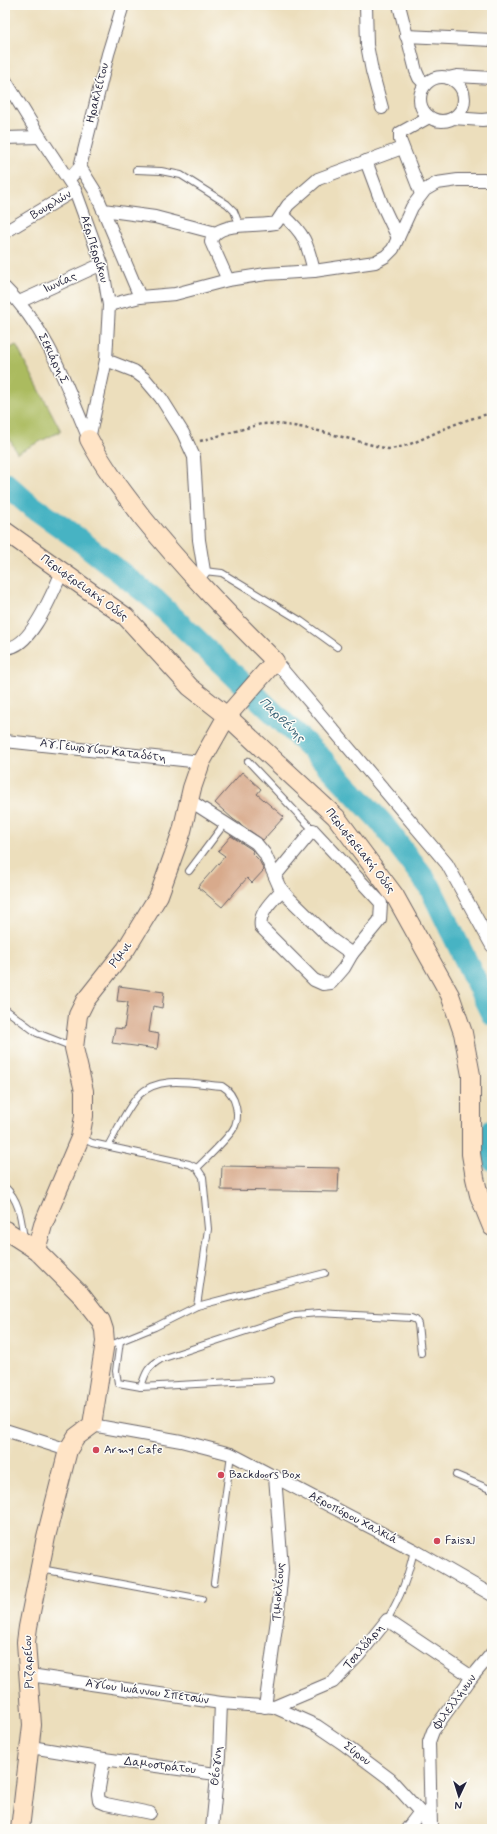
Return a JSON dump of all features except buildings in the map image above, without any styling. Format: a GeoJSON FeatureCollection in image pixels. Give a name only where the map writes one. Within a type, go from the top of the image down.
{"type":"FeatureCollection","features":[{"type":"Feature","properties":{"kind":"street","name":"Ηρακλείτου"},"geometry":{"type":"LineString","coordinates":[[69,179],[80,167],[108,54],[123,5]]}},
{"type":"Feature","properties":{"kind":"street"},"geometry":{"type":"LineString","coordinates":[[366,5],[367,45],[382,108]]}},
{"type":"Feature","properties":{"kind":"street"},"geometry":{"type":"LineString","coordinates":[[398,5],[416,71],[419,78],[425,84]]}},
{"type":"Feature","properties":{"kind":"street"},"geometry":{"type":"LineString","coordinates":[[406,36],[492,40]]}},
{"type":"Feature","properties":{"kind":"street"},"geometry":{"type":"LineString","coordinates":[[492,78],[457,76],[448,78],[436,77],[425,84],[419,95],[419,102],[424,113],[429,117],[441,121],[453,118],[482,120],[492,119]]}},
{"type":"Feature","properties":{"kind":"street"},"geometry":{"type":"LineString","coordinates":[[448,78],[459,84],[464,96],[462,109],[453,118]]}},
{"type":"Feature","properties":{"kind":"street","name":"Αερ.Περρίκου"},"geometry":{"type":"LineString","coordinates":[[5,80],[75,190],[102,264],[109,305],[106,360],[89,439]]}},
{"type":"Feature","properties":{"kind":"street"},"geometry":{"type":"LineString","coordinates":[[421,194],[402,148],[400,133],[429,117]]}},
{"type":"Feature","properties":{"kind":"street"},"geometry":{"type":"LineString","coordinates":[[5,138],[40,137]]}},
{"type":"Feature","properties":{"kind":"street"},"geometry":{"type":"LineString","coordinates":[[228,280],[212,242],[212,236],[239,224],[268,225],[276,223],[283,215],[288,205],[318,179],[402,148]]}},
{"type":"Feature","properties":{"kind":"street"},"geometry":{"type":"LineString","coordinates":[[366,161],[382,204],[398,238]]}},
{"type":"Feature","properties":{"kind":"street"},"geometry":{"type":"LineString","coordinates":[[80,167],[95,191],[140,297]]}},
{"type":"Feature","properties":{"kind":"street"},"geometry":{"type":"LineString","coordinates":[[109,305],[140,297],[176,294],[228,280],[266,274],[314,271],[376,262],[390,252],[412,208],[425,190],[437,183],[458,180],[492,180]]}},
{"type":"Feature","properties":{"kind":"street","name":"Βουρλών"},"geometry":{"type":"LineString","coordinates":[[5,232],[75,190]]}},
{"type":"Feature","properties":{"kind":"street"},"geometry":{"type":"LineString","coordinates":[[103,210],[155,217],[216,233]]}},
{"type":"Feature","properties":{"kind":"street"},"geometry":{"type":"LineString","coordinates":[[283,215],[295,225],[305,239],[314,271]]}},
{"type":"Feature","properties":{"kind":"street","name":"Ιωνίας"},"geometry":{"type":"LineString","coordinates":[[19,302],[102,264]]}},
{"type":"Feature","properties":{"kind":"street","name":"Σεκιάρη.Σ"},"geometry":{"type":"LineString","coordinates":[[5,288],[19,302],[35,323],[53,353],[89,439]]}},
{"type":"Feature","properties":{"kind":"street"},"geometry":{"type":"LineString","coordinates":[[106,360],[134,371],[145,379],[161,398],[194,457],[200,576]]}},
{"type":"Feature","properties":{"kind":"street"},"geometry":{"type":"LineString","coordinates":[[89,439],[112,479],[158,537],[200,576],[216,602],[269,667],[447,864],[491,943]]}},
{"type":"Feature","properties":{"kind":"street","name":"Περιφερειακή Οδός"},"geometry":{"type":"LineString","coordinates":[[5,531],[126,617],[190,687],[227,716],[336,817],[395,896],[440,976],[457,1015],[468,1056],[472,1094],[471,1154],[474,1178],[492,1227]]}},
{"type":"Feature","properties":{"kind":"street"},"geometry":{"type":"LineString","coordinates":[[7,647],[24,639],[42,615],[62,572]]}},
{"type":"Feature","properties":{"kind":"street","name":"Ρίμνι"},"geometry":{"type":"LineString","coordinates":[[30,1247],[43,1226],[80,1138],[84,1116],[84,1091],[74,1048],[78,1015],[85,1000],[126,949],[160,895],[182,831],[189,800],[201,762],[227,716],[269,667]]}},
{"type":"Feature","properties":{"kind":"street","name":"Αγ.Γεωργίου Καταδότη"},"geometry":{"type":"LineString","coordinates":[[5,741],[201,762]]}},
{"type":"Feature","properties":{"kind":"street"},"geometry":{"type":"LineString","coordinates":[[189,800],[256,843],[266,854],[282,890],[332,940],[352,954]]}},
{"type":"Feature","properties":{"kind":"street"},"geometry":{"type":"LineString","coordinates":[[275,876],[314,830],[381,903],[380,920],[352,954],[344,968],[332,983],[323,984],[314,980],[261,927],[260,922],[263,913],[282,890]]}},
{"type":"Feature","properties":{"kind":"street"},"geometry":{"type":"LineString","coordinates":[[5,1230],[30,1247],[80,1294],[101,1321],[112,1345],[92,1426],[76,1437],[68,1450],[5,1430]]}},
{"type":"Feature","properties":{"kind":"street","name":"Αεροπόρου Χαλκιά"},"geometry":{"type":"LineString","coordinates":[[92,1426],[181,1441],[231,1454],[414,1550],[492,1595]]}},
{"type":"Feature","properties":{"kind":"street","name":"Ριζαρείου"},"geometry":{"type":"LineString","coordinates":[[20,1829],[31,1747],[32,1725],[30,1675],[26,1642],[53,1506],[68,1450]]}},
{"type":"Feature","properties":{"kind":"street","name":"Τιμοκλέους"},"geometry":{"type":"LineString","coordinates":[[269,1707],[282,1569],[275,1476]]}},
{"type":"Feature","properties":{"kind":"street"},"geometry":{"type":"LineString","coordinates":[[387,1620],[472,1677]]}},
{"type":"Feature","properties":{"kind":"street","name":"Τσαλδάρη"},"geometry":{"type":"LineString","coordinates":[[269,1707],[333,1682],[359,1655],[387,1620]]}},
{"type":"Feature","properties":{"kind":"street","name":"Φιλελλήνων"},"geometry":{"type":"LineString","coordinates":[[431,1829],[430,1742],[433,1732],[472,1677],[492,1653]]}},
{"type":"Feature","properties":{"kind":"street","name":"Αγίου Ιωάννου Σπετσών"},"geometry":{"type":"LineString","coordinates":[[30,1675],[220,1703],[269,1707]]}},
{"type":"Feature","properties":{"kind":"street","name":"Θέογνη"},"geometry":{"type":"LineString","coordinates":[[212,1829],[218,1756],[220,1703]]}},
{"type":"Feature","properties":{"kind":"street","name":"Σύρου"},"geometry":{"type":"LineString","coordinates":[[269,1707],[317,1726],[390,1779],[420,1812],[431,1829]]}},
{"type":"Feature","properties":{"kind":"street","name":"Δαμοστράτου"},"geometry":{"type":"LineString","coordinates":[[31,1747],[104,1759],[216,1774]]}},
{"type":"Feature","properties":{"kind":"street"},"geometry":{"type":"LineString","coordinates":[[104,1759],[98,1794],[99,1801],[106,1804],[150,1813]]}},
{"type":"Feature","properties":{"kind":"street"},"geometry":{"type":"LineString","coordinates":[[407,1829],[420,1812]]}},
{"type":"Feature","properties":{"kind":"lane"},"geometry":{"type":"LineString","coordinates":[[136,170],[161,171],[181,175],[227,204],[234,211],[239,224]]}},
{"type":"Feature","properties":{"kind":"lane"},"geometry":{"type":"LineString","coordinates":[[200,576],[222,573],[301,621],[337,647]]}},
{"type":"Feature","properties":{"kind":"lane"},"geometry":{"type":"LineString","coordinates":[[248,762],[314,830]]}},
{"type":"Feature","properties":{"kind":"lane"},"geometry":{"type":"LineString","coordinates":[[189,871],[225,823]]}},
{"type":"Feature","properties":{"kind":"lane"},"geometry":{"type":"LineString","coordinates":[[5,1009],[37,1033],[74,1048]]}},
{"type":"Feature","properties":{"kind":"lane"},"geometry":{"type":"LineString","coordinates":[[108,1146],[138,1096],[148,1088],[159,1083],[173,1082],[222,1086],[227,1089],[234,1098],[236,1114],[234,1129],[197,1168]]}},
{"type":"Feature","properties":{"kind":"lane"},"geometry":{"type":"LineString","coordinates":[[80,1138],[108,1146],[189,1164],[197,1168],[203,1177],[208,1229],[198,1306]]}},
{"type":"Feature","properties":{"kind":"lane"},"geometry":{"type":"LineString","coordinates":[[5,1187],[12,1193],[18,1203],[30,1247]]}},
{"type":"Feature","properties":{"kind":"lane"},"geometry":{"type":"LineString","coordinates":[[270,1380],[141,1387],[118,1383],[112,1345],[155,1327],[198,1306],[325,1273]]}},
{"type":"Feature","properties":{"kind":"lane"},"geometry":{"type":"LineString","coordinates":[[141,1387],[145,1374],[150,1366],[161,1359],[295,1315],[319,1313],[411,1318],[416,1320],[418,1324],[421,1353]]}},
{"type":"Feature","properties":{"kind":"lane"},"geometry":{"type":"LineString","coordinates":[[214,1583],[231,1454]]}},
{"type":"Feature","properties":{"kind":"lane"},"geometry":{"type":"LineString","coordinates":[[456,1476],[492,1490]]}},
{"type":"Feature","properties":{"kind":"lane","name":"Τσαλδάρη"},"geometry":{"type":"LineString","coordinates":[[387,1620],[397,1603],[407,1580],[414,1550]]}},
{"type":"Feature","properties":{"kind":"lane"},"geometry":{"type":"LineString","coordinates":[[40,1568],[202,1599]]}},
{"type":"Feature","properties":{"kind":"path"},"geometry":{"type":"LineString","coordinates":[[188,444],[261,424],[271,424],[292,426],[388,449],[400,448],[418,442],[456,424],[492,413]]}},
{"type":"Feature","properties":{"kind":"green space"},"geometry":{"type":"Polygon","coordinates":[[[16,345],[61,431],[17,453],[5,430],[5,351],[16,345]]]}},
{"type":"Feature","properties":{"kind":"waterway","name":"Παρθένης"},"geometry":{"type":"LineString","coordinates":[[5,483],[26,502],[77,538],[155,600],[322,759],[382,823],[430,887],[492,1014]]}},
{"type":"Feature","properties":{"kind":"waterway","name":"Παρθένης"},"geometry":{"type":"LineString","coordinates":[[492,1131],[492,1159]]}},
{"type":"Feature","properties":{"kind":"place","name":"Army Cafe"},"geometry":{"type":"Point","coordinates":[96,1450]}},
{"type":"Feature","properties":{"kind":"place","name":"Backdoors Box"},"geometry":{"type":"Point","coordinates":[221,1475]}},
{"type":"Feature","properties":{"kind":"place","name":"Faisal"},"geometry":{"type":"Point","coordinates":[437,1541]}}]}
